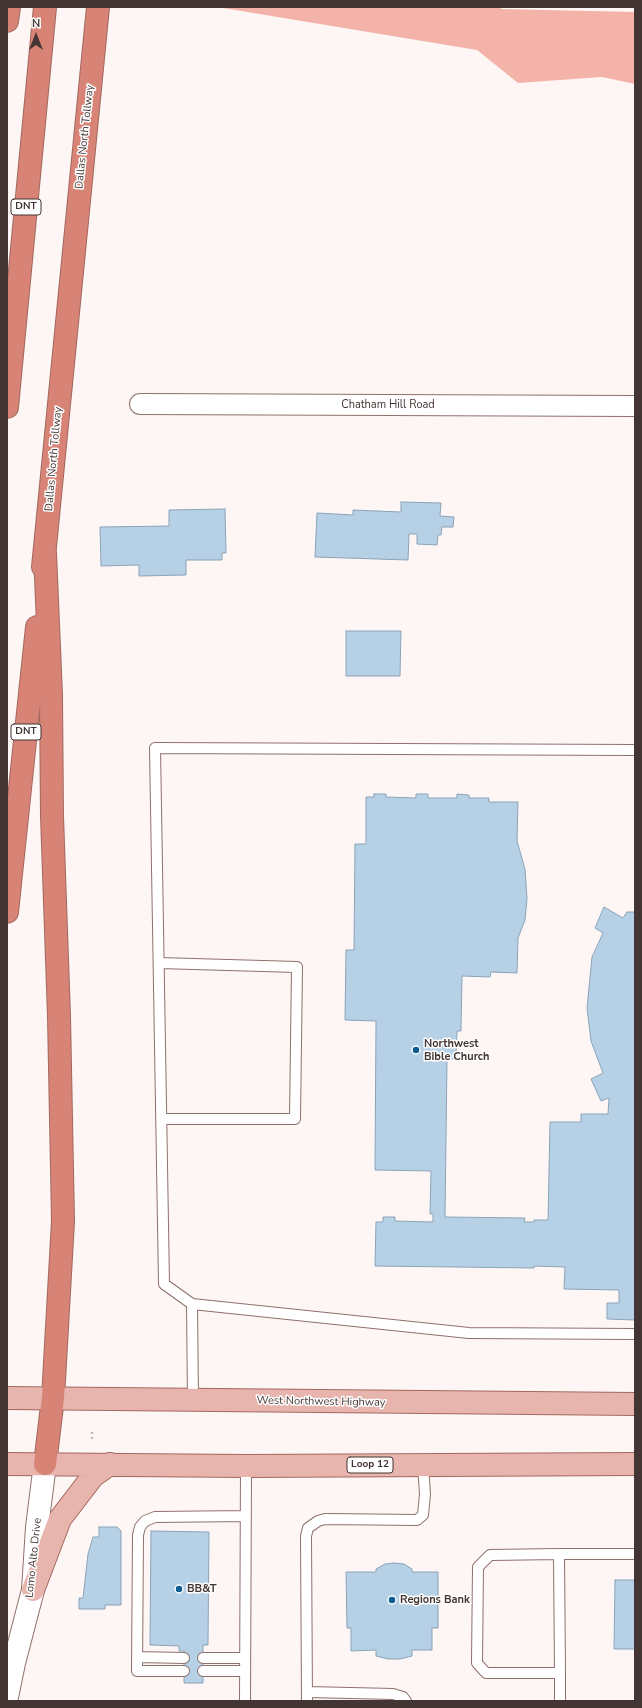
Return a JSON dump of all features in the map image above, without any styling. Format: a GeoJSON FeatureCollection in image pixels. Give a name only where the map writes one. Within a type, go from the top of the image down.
{"type":"FeatureCollection","features":[{"type":"Feature","properties":{"kind":"highway"},"geometry":{"type":"LineString","coordinates":[[7,21],[9,7]]}},
{"type":"Feature","properties":{"kind":"highway","name":"DNT"},"geometry":{"type":"LineString","coordinates":[[7,407],[45,7]]}},
{"type":"Feature","properties":{"kind":"highway","name":"Dallas North Tollway"},"geometry":{"type":"LineString","coordinates":[[7,912],[45,553],[70,281],[98,7]]}},
{"type":"Feature","properties":{"kind":"highway"},"geometry":{"type":"LineString","coordinates":[[44,1464],[53,1398],[63,1221],[59,1016],[52,816],[51,695],[45,553]]}},
{"type":"Feature","properties":{"kind":"main road","name":"West Northwest Highway"},"geometry":{"type":"LineString","coordinates":[[17,1398],[635,1404]]}},
{"type":"Feature","properties":{"kind":"main road","name":"Loop 12"},"geometry":{"type":"LineString","coordinates":[[13,1464],[246,1466],[635,1464]]}},
{"type":"Feature","properties":{"kind":"main road","name":"Lomo Alto Drive"},"geometry":{"type":"LineString","coordinates":[[7,1697],[14,1663],[33,1590],[37,1527],[44,1464]]}},
{"type":"Feature","properties":{"kind":"main road"},"geometry":{"type":"LineString","coordinates":[[33,1590],[60,1519],[93,1476],[110,1464]]}},
{"type":"Feature","properties":{"kind":"street","name":"Chatham Hill Road"},"geometry":{"type":"LineString","coordinates":[[140,404],[635,406]]}},
{"type":"Feature","properties":{"kind":"lane"},"geometry":{"type":"LineString","coordinates":[[635,750],[155,748],[164,1284],[192,1304],[469,1333],[635,1334]]}},
{"type":"Feature","properties":{"kind":"lane"},"geometry":{"type":"LineString","coordinates":[[158,963],[297,967],[296,1119],[161,1119]]}},
{"type":"Feature","properties":{"kind":"lane"},"geometry":{"type":"LineString","coordinates":[[192,1304],[193,1400]]}},
{"type":"Feature","properties":{"kind":"lane"},"geometry":{"type":"LineString","coordinates":[[406,1701],[403,1697],[393,1694],[307,1697],[306,1536],[308,1528],[318,1521],[325,1519],[417,1520],[423,1515],[425,1494],[423,1465]]}},
{"type":"Feature","properties":{"kind":"lane"},"geometry":{"type":"LineString","coordinates":[[245,1701],[246,1466]]}},
{"type":"Feature","properties":{"kind":"lane"},"geometry":{"type":"LineString","coordinates":[[184,1670],[137,1670],[138,1535],[140,1527],[145,1521],[155,1517],[246,1516]]}},
{"type":"Feature","properties":{"kind":"lane"},"geometry":{"type":"LineString","coordinates":[[559,1554],[560,1701]]}},
{"type":"Feature","properties":{"kind":"lane"},"geometry":{"type":"LineString","coordinates":[[560,1673],[486,1673],[477,1664],[478,1567],[490,1555],[635,1554]]}},
{"type":"Feature","properties":{"kind":"lane"},"geometry":{"type":"LineString","coordinates":[[137,1657],[184,1658]]}},
{"type":"Feature","properties":{"kind":"lane"},"geometry":{"type":"LineString","coordinates":[[204,1658],[245,1658]]}},
{"type":"Feature","properties":{"kind":"lane"},"geometry":{"type":"LineString","coordinates":[[204,1670],[245,1670]]}},
{"type":"Feature","properties":{"kind":"shaded area"},"geometry":{"type":"Polygon","coordinates":[[[217,7],[498,7],[502,9],[635,12],[635,84],[602,77],[518,83],[477,50],[217,7]]]}},
{"type":"Feature","properties":{"kind":"building"},"geometry":{"type":"Polygon","coordinates":[[[401,502],[441,503],[440,516],[454,517],[453,527],[442,527],[441,535],[438,535],[437,545],[417,544],[417,534],[409,534],[408,560],[315,557],[317,513],[353,515],[353,510],[401,512],[401,502]]]}},
{"type":"Feature","properties":{"kind":"building"},"geometry":{"type":"Polygon","coordinates":[[[225,509],[226,553],[222,553],[222,560],[186,560],[186,575],[139,576],[139,565],[101,566],[100,527],[169,526],[169,510],[225,509]]]}},
{"type":"Feature","properties":{"kind":"building"},"geometry":{"type":"Polygon","coordinates":[[[346,631],[401,631],[400,676],[346,676],[346,631]]]}},
{"type":"Feature","properties":{"kind":"building","name":"Northwest Bible Church"},"geometry":{"type":"Polygon","coordinates":[[[374,794],[386,794],[386,797],[416,798],[416,794],[428,794],[428,798],[457,798],[457,794],[469,795],[469,798],[489,798],[489,802],[518,802],[517,841],[525,869],[527,899],[525,920],[518,938],[517,973],[491,972],[490,977],[462,976],[461,1031],[457,1031],[456,1059],[447,1059],[445,1217],[525,1218],[524,1222],[548,1220],[550,1122],[581,1122],[581,1114],[608,1114],[609,1098],[601,1101],[591,1079],[603,1073],[591,1041],[587,1008],[592,957],[603,933],[595,928],[604,907],[623,918],[627,912],[635,912],[635,1320],[607,1319],[607,1303],[619,1303],[619,1290],[564,1289],[565,1267],[375,1266],[376,1222],[383,1222],[383,1217],[395,1217],[395,1221],[433,1222],[433,1214],[430,1214],[431,1171],[375,1170],[376,1021],[345,1020],[346,950],[354,950],[355,844],[366,844],[366,797],[374,797],[374,794]]]}},
{"type":"Feature","properties":{"kind":"building"},"geometry":{"type":"Polygon","coordinates":[[[99,1527],[117,1527],[121,1531],[121,1605],[105,1605],[105,1609],[79,1609],[79,1598],[83,1598],[88,1554],[93,1537],[99,1537],[99,1527]]]}},
{"type":"Feature","properties":{"kind":"building","name":"BB&T"},"geometry":{"type":"Polygon","coordinates":[[[151,1531],[209,1532],[208,1645],[203,1645],[203,1683],[184,1683],[184,1651],[179,1651],[179,1646],[150,1645],[151,1531]]]}},
{"type":"Feature","properties":{"kind":"building","name":"Regions Bank"},"geometry":{"type":"Polygon","coordinates":[[[385,1564],[404,1564],[412,1569],[412,1572],[438,1572],[438,1628],[432,1628],[432,1650],[412,1650],[412,1656],[400,1659],[388,1659],[376,1656],[376,1650],[351,1651],[351,1628],[347,1628],[346,1572],[376,1572],[376,1569],[385,1564]]]}},
{"type":"Feature","properties":{"kind":"building"},"geometry":{"type":"Polygon","coordinates":[[[615,1580],[635,1580],[635,1649],[614,1649],[615,1580]]]}},
{"type":"Feature","properties":{"kind":"place","name":"Northwest Bible Church"},"geometry":{"type":"Point","coordinates":[416,1050]}},
{"type":"Feature","properties":{"kind":"place","name":"BB&T"},"geometry":{"type":"Point","coordinates":[179,1589]}},
{"type":"Feature","properties":{"kind":"place","name":"Regions Bank"},"geometry":{"type":"Point","coordinates":[392,1600]}}]}
